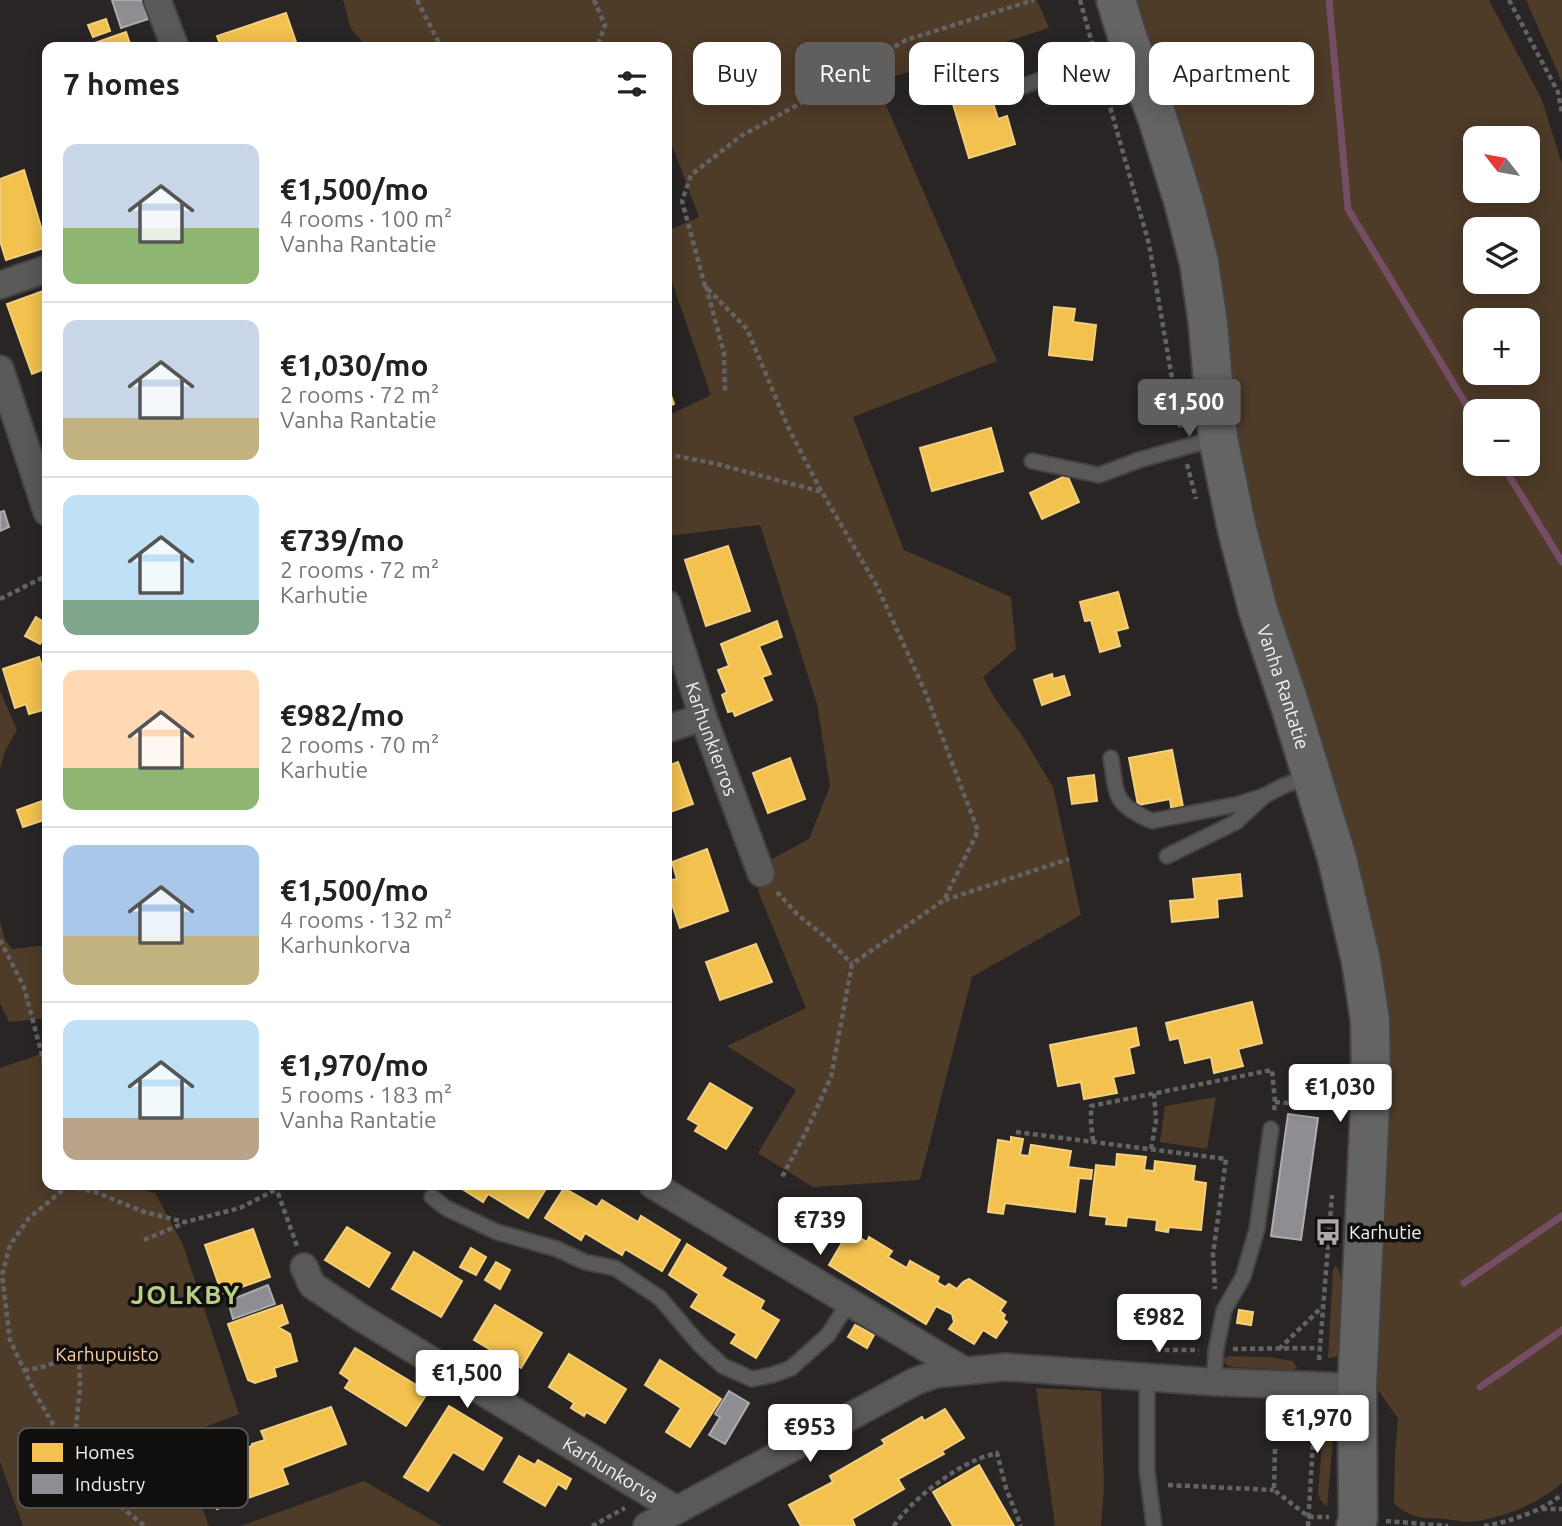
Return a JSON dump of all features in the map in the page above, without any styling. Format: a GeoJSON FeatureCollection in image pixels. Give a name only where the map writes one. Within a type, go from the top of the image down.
{"type":"FeatureCollection","features":[{"type":"Feature","properties":{"kind":"main road","name":"Vanha Rantatie"},"geometry":{"type":"LineString","coordinates":[[1113,42],[1116,0]]}},
{"type":"Feature","properties":{"kind":"main road","name":"Vanha Rantatie"},"geometry":{"type":"LineString","coordinates":[[1135,84],[1157,117],[1199,262],[1208,324],[1201,443],[1228,491],[1258,610],[1337,858],[1361,961],[1370,1020],[1371,1084],[1357,1388],[1358,1518],[1366,1523]]}},
{"type":"Feature","properties":{"kind":"main road","name":"Vanha Rantatie"},"geometry":{"type":"LineString","coordinates":[[1323,1521],[1337,1517],[1357,1388]]}},
{"type":"Feature","properties":{"kind":"street"},"geometry":{"type":"LineString","coordinates":[[157,0],[173,42]]}},
{"type":"Feature","properties":{"kind":"street"},"geometry":{"type":"LineString","coordinates":[[0,285],[42,271]]}},
{"type":"Feature","properties":{"kind":"street"},"geometry":{"type":"LineString","coordinates":[[0,369],[42,497]]}},
{"type":"Feature","properties":{"kind":"street","name":"Karhunkierros"},"geometry":{"type":"LineString","coordinates":[[672,620],[703,717],[761,873]]}},
{"type":"Feature","properties":{"kind":"street"},"geometry":{"type":"LineString","coordinates":[[672,727],[703,717]]}},
{"type":"Feature","properties":{"kind":"street"},"geometry":{"type":"LineString","coordinates":[[661,1190],[963,1370]]}},
{"type":"Feature","properties":{"kind":"street","name":"Karhunkorva"},"geometry":{"type":"LineString","coordinates":[[303,1267],[312,1285],[351,1311],[677,1510]]}},
{"type":"Feature","properties":{"kind":"street"},"geometry":{"type":"LineString","coordinates":[[647,1526],[916,1381],[936,1374],[1005,1367],[1214,1382],[1357,1388]]}},
{"type":"Feature","properties":{"kind":"lane"},"geometry":{"type":"LineString","coordinates":[[1032,461],[1099,475],[1139,460],[1201,443]]}},
{"type":"Feature","properties":{"kind":"lane"},"geometry":{"type":"LineString","coordinates":[[1111,758],[1117,796],[1122,803],[1152,821],[1239,804],[1311,776]]}},
{"type":"Feature","properties":{"kind":"lane"},"geometry":{"type":"LineString","coordinates":[[1167,856],[1236,822],[1264,796]]}},
{"type":"Feature","properties":{"kind":"lane"},"geometry":{"type":"LineString","coordinates":[[1214,1382],[1216,1349],[1224,1310],[1243,1277],[1257,1229],[1271,1129]]}},
{"type":"Feature","properties":{"kind":"lane"},"geometry":{"type":"LineString","coordinates":[[432,1197],[446,1208],[497,1232],[557,1249],[585,1262],[614,1268],[660,1298],[699,1344],[723,1366],[752,1379],[791,1368],[828,1335],[849,1303]]}},
{"type":"Feature","properties":{"kind":"lane"},"geometry":{"type":"LineString","coordinates":[[1147,1377],[1147,1471],[1154,1526]]}},
{"type":"Feature","properties":{"kind":"path"},"geometry":{"type":"LineString","coordinates":[[417,0],[438,42]]}},
{"type":"Feature","properties":{"kind":"path"},"geometry":{"type":"LineString","coordinates":[[594,0],[605,25],[599,42]]}},
{"type":"Feature","properties":{"kind":"path"},"geometry":{"type":"LineString","coordinates":[[725,394],[724,353],[682,201],[691,175],[741,135],[906,40],[1034,0]]}},
{"type":"Feature","properties":{"kind":"path"},"geometry":{"type":"LineString","coordinates":[[1080,0],[1107,42]]}},
{"type":"Feature","properties":{"kind":"path"},"geometry":{"type":"LineString","coordinates":[[1509,0],[1558,92],[1562,113]]}},
{"type":"Feature","properties":{"kind":"path"},"geometry":{"type":"LineString","coordinates":[[1122,105],[1149,244],[1201,443],[1197,502]]}},
{"type":"Feature","properties":{"kind":"path"},"geometry":{"type":"LineString","coordinates":[[705,286],[747,329],[788,427],[878,588],[926,694],[978,831],[944,900]]}},
{"type":"Feature","properties":{"kind":"path"},"geometry":{"type":"LineString","coordinates":[[672,455],[822,492]]}},
{"type":"Feature","properties":{"kind":"path"},"geometry":{"type":"LineString","coordinates":[[0,599],[42,578]]}},
{"type":"Feature","properties":{"kind":"path"},"geometry":{"type":"LineString","coordinates":[[782,1177],[831,1077],[852,964],[944,900],[1069,859]]}},
{"type":"Feature","properties":{"kind":"path"},"geometry":{"type":"LineString","coordinates":[[761,873],[797,914],[828,939],[852,964]]}},
{"type":"Feature","properties":{"kind":"path"},"geometry":{"type":"LineString","coordinates":[[0,940],[24,987],[42,1055]]}},
{"type":"Feature","properties":{"kind":"path"},"geometry":{"type":"LineString","coordinates":[[1093,1141],[1091,1106],[1272,1070],[1275,1102],[1271,1129]]}},
{"type":"Feature","properties":{"kind":"path"},"geometry":{"type":"LineString","coordinates":[[1151,1149],[1156,1121],[1154,1093]]}},
{"type":"Feature","properties":{"kind":"path"},"geometry":{"type":"LineString","coordinates":[[1340,1119],[1342,1094]]}},
{"type":"Feature","properties":{"kind":"path"},"geometry":{"type":"LineString","coordinates":[[1275,1102],[1341,1107]]}},
{"type":"Feature","properties":{"kind":"path"},"geometry":{"type":"LineString","coordinates":[[1016,1132],[1226,1159],[1213,1254],[1215,1292],[1224,1310]]}},
{"type":"Feature","properties":{"kind":"path"},"geometry":{"type":"LineString","coordinates":[[55,1428],[36,1395],[10,1340],[2,1275],[10,1245],[29,1218],[63,1190]]}},
{"type":"Feature","properties":{"kind":"path"},"geometry":{"type":"LineString","coordinates":[[87,1190],[144,1212],[184,1223]]}},
{"type":"Feature","properties":{"kind":"path"},"geometry":{"type":"LineString","coordinates":[[144,1240],[184,1223],[240,1208],[271,1190]]}},
{"type":"Feature","properties":{"kind":"path"},"geometry":{"type":"LineString","coordinates":[[277,1190],[303,1267]]}},
{"type":"Feature","properties":{"kind":"path"},"geometry":{"type":"LineString","coordinates":[[1323,1521],[1316,1387],[1332,1195]]}},
{"type":"Feature","properties":{"kind":"path"},"geometry":{"type":"LineString","coordinates":[[5,1293],[12,1290]]}},
{"type":"Feature","properties":{"kind":"path"},"geometry":{"type":"LineString","coordinates":[[1279,1349],[1324,1306]]}},
{"type":"Feature","properties":{"kind":"path"},"geometry":{"type":"LineString","coordinates":[[24,1370],[40,1368],[79,1354],[80,1387],[76,1428]]}},
{"type":"Feature","properties":{"kind":"path"},"geometry":{"type":"LineString","coordinates":[[1274,1490],[1275,1449]]}},
{"type":"Feature","properties":{"kind":"path"},"geometry":{"type":"LineString","coordinates":[[894,1526],[902,1514],[940,1481],[974,1461],[997,1453],[1006,1488],[1021,1526]]}},
{"type":"Feature","properties":{"kind":"path"},"geometry":{"type":"LineString","coordinates":[[1157,1484],[1274,1490],[1323,1521]]}},
{"type":"Feature","properties":{"kind":"path"},"geometry":{"type":"LineString","coordinates":[[1484,1526],[1499,1524],[1539,1509],[1562,1494]]}},
{"type":"Feature","properties":{"kind":"path"},"geometry":{"type":"LineString","coordinates":[[124,1508],[145,1526]]}},
{"type":"Feature","properties":{"kind":"path"},"geometry":{"type":"LineString","coordinates":[[1539,1509],[1562,1508]]}},
{"type":"Feature","properties":{"kind":"path"},"geometry":{"type":"LineString","coordinates":[[1308,1526],[1323,1521]]}},
{"type":"Feature","properties":{"kind":"path"},"geometry":{"type":"LineString","coordinates":[[1366,1523],[1448,1526]]}},
{"type":"Feature","properties":{"kind":"green space"},"geometry":{"type":"Polygon","coordinates":[[[343,0],[1037,0],[1049,28],[1004,42],[909,42],[909,72],[895,76],[895,42],[795,42],[795,105],[886,105],[997,361],[853,417],[904,550],[1011,597],[1016,649],[983,677],[1053,787],[1081,915],[972,977],[920,1180],[813,1187],[758,1153],[796,1090],[727,1046],[806,1008],[758,891],[770,860],[809,839],[830,786],[817,704],[760,525],[672,535],[672,414],[711,395],[672,282],[672,229],[699,217],[672,145],[672,42],[363,42],[351,29],[343,0]]]}},
{"type":"Feature","properties":{"kind":"green space"},"geometry":{"type":"Polygon","coordinates":[[[1134,0],[1489,0],[1542,100],[1562,164],[1562,1483],[1533,1502],[1488,1519],[1469,1522],[1423,1518],[1411,1515],[1394,1503],[1398,1419],[1374,1384],[1384,1111],[1272,601],[1158,105],[1314,105],[1314,42],[1149,42],[1149,65],[1134,0]]]}},
{"type":"Feature","properties":{"kind":"green space"},"geometry":{"type":"Polygon","coordinates":[[[1526,0],[1562,0],[1562,82],[1526,0]]]}},
{"type":"Feature","properties":{"kind":"green space"},"geometry":{"type":"Polygon","coordinates":[[[0,691],[17,730],[5,751],[0,770],[0,691]]]}},
{"type":"Feature","properties":{"kind":"green space"},"geometry":{"type":"Polygon","coordinates":[[[0,920],[5,940],[12,949],[42,946],[42,1019],[9,1022],[0,1003],[0,920]]]}},
{"type":"Feature","properties":{"kind":"green space","name":"Karhupuisto"},"geometry":{"type":"Polygon","coordinates":[[[42,1054],[42,1190],[142,1190],[155,1193],[183,1245],[239,1414],[202,1428],[18,1428],[18,1508],[202,1508],[209,1526],[23,1526],[0,1462],[0,1068],[42,1054]]]}},
{"type":"Feature","properties":{"kind":"green space"},"geometry":{"type":"Polygon","coordinates":[[[1216,1097],[1207,1149],[1160,1142],[1165,1106],[1216,1097]]]}},
{"type":"Feature","properties":{"kind":"green space"},"geometry":{"type":"Polygon","coordinates":[[[1335,1266],[1339,1269],[1341,1280],[1345,1326],[1344,1337],[1336,1357],[1328,1358],[1333,1270],[1335,1266]]]}},
{"type":"Feature","properties":{"kind":"green space"},"geometry":{"type":"Polygon","coordinates":[[[1229,1356],[1269,1357],[1293,1361],[1297,1368],[1232,1367],[1226,1365],[1223,1359],[1229,1356]]]}},
{"type":"Feature","properties":{"kind":"green space"},"geometry":{"type":"Polygon","coordinates":[[[1036,1388],[1101,1391],[1104,1487],[1101,1526],[1055,1526],[1036,1388]]]}},
{"type":"Feature","properties":{"kind":"green space"},"geometry":{"type":"Polygon","coordinates":[[[1326,1418],[1334,1427],[1327,1507],[1318,1494],[1326,1418]]]}},
{"type":"Feature","properties":{"kind":"green space"},"geometry":{"type":"Polygon","coordinates":[[[364,1481],[442,1526],[241,1526],[364,1481]]]}},
{"type":"Feature","properties":{"kind":"building: Homes"},"geometry":{"type":"Polygon","coordinates":[[[286,13],[296,42],[219,42],[217,36],[286,13]]]}},
{"type":"Feature","properties":{"kind":"building: Homes"},"geometry":{"type":"Polygon","coordinates":[[[106,19],[110,31],[93,37],[88,25],[106,19]]]}},
{"type":"Feature","properties":{"kind":"building: Homes"},"geometry":{"type":"Polygon","coordinates":[[[126,32],[129,42],[98,42],[126,32]]]}},
{"type":"Feature","properties":{"kind":"building: Homes"},"geometry":{"type":"Polygon","coordinates":[[[953,105],[994,105],[998,119],[1007,116],[1015,144],[969,158],[953,105]]]}},
{"type":"Feature","properties":{"kind":"building: Homes"},"geometry":{"type":"Polygon","coordinates":[[[24,170],[42,230],[42,249],[6,260],[0,241],[0,179],[24,170]]]}},
{"type":"Feature","properties":{"kind":"building: Homes"},"geometry":{"type":"Polygon","coordinates":[[[42,291],[42,370],[32,374],[7,304],[42,291]]]}},
{"type":"Feature","properties":{"kind":"building: Homes"},"geometry":{"type":"Polygon","coordinates":[[[1054,307],[1075,309],[1073,322],[1096,325],[1092,360],[1049,355],[1054,307]]]}},
{"type":"Feature","properties":{"kind":"building: Homes"},"geometry":{"type":"Polygon","coordinates":[[[991,428],[1003,471],[932,491],[920,448],[991,428]]]}},
{"type":"Feature","properties":{"kind":"building: Homes"},"geometry":{"type":"Polygon","coordinates":[[[1067,475],[1079,502],[1042,519],[1030,493],[1067,475]]]}},
{"type":"Feature","properties":{"kind":"building: Homes"},"geometry":{"type":"Polygon","coordinates":[[[728,546],[750,611],[706,626],[685,560],[728,546]]]}},
{"type":"Feature","properties":{"kind":"building: Homes"},"geometry":{"type":"Polygon","coordinates":[[[1118,592],[1128,628],[1116,631],[1120,646],[1100,652],[1091,620],[1085,621],[1080,602],[1118,592]]]}},
{"type":"Feature","properties":{"kind":"building: Homes"},"geometry":{"type":"Polygon","coordinates":[[[36,617],[42,621],[40,644],[25,636],[36,617]]]}},
{"type":"Feature","properties":{"kind":"building: Homes"},"geometry":{"type":"Polygon","coordinates":[[[777,621],[782,637],[759,646],[771,674],[762,677],[772,700],[735,716],[733,711],[728,712],[722,695],[727,692],[718,670],[729,666],[721,644],[777,621]]]}},
{"type":"Feature","properties":{"kind":"building: Homes"},"geometry":{"type":"Polygon","coordinates":[[[39,657],[42,667],[42,710],[29,714],[26,704],[15,708],[3,669],[39,657]]]}},
{"type":"Feature","properties":{"kind":"building: Homes"},"geometry":{"type":"Polygon","coordinates":[[[1052,674],[1053,679],[1064,676],[1070,695],[1042,705],[1034,680],[1052,674]]]}},
{"type":"Feature","properties":{"kind":"building: Homes"},"geometry":{"type":"Polygon","coordinates":[[[1172,750],[1184,812],[1172,814],[1170,799],[1138,805],[1129,758],[1172,750]]]}},
{"type":"Feature","properties":{"kind":"building: Homes"},"geometry":{"type":"Polygon","coordinates":[[[790,758],[805,799],[768,813],[753,773],[790,758]]]}},
{"type":"Feature","properties":{"kind":"building: Homes"},"geometry":{"type":"Polygon","coordinates":[[[678,762],[693,804],[672,811],[672,764],[678,762]]]}},
{"type":"Feature","properties":{"kind":"building: Homes"},"geometry":{"type":"Polygon","coordinates":[[[1094,775],[1097,801],[1072,804],[1068,778],[1094,775]]]}},
{"type":"Feature","properties":{"kind":"building: Homes"},"geometry":{"type":"Polygon","coordinates":[[[42,801],[42,821],[23,827],[17,810],[42,801]]]}},
{"type":"Feature","properties":{"kind":"building: Homes"},"geometry":{"type":"Polygon","coordinates":[[[707,849],[728,911],[680,928],[672,904],[672,880],[677,879],[672,862],[707,849]]]}},
{"type":"Feature","properties":{"kind":"building: Homes"},"geometry":{"type":"Polygon","coordinates":[[[1240,874],[1242,896],[1217,899],[1218,917],[1172,922],[1170,901],[1195,899],[1193,879],[1240,874]]]}},
{"type":"Feature","properties":{"kind":"building: Homes"},"geometry":{"type":"Polygon","coordinates":[[[756,944],[772,982],[720,1000],[706,962],[756,944]]]}},
{"type":"Feature","properties":{"kind":"building: Homes"},"geometry":{"type":"Polygon","coordinates":[[[1252,1002],[1262,1043],[1238,1049],[1243,1066],[1214,1073],[1211,1057],[1185,1063],[1179,1038],[1170,1040],[1166,1023],[1252,1002]]]}},
{"type":"Feature","properties":{"kind":"building: Homes"},"geometry":{"type":"Polygon","coordinates":[[[1136,1028],[1139,1045],[1129,1048],[1134,1073],[1113,1077],[1117,1093],[1084,1099],[1081,1082],[1058,1086],[1050,1045],[1136,1028]]]}},
{"type":"Feature","properties":{"kind":"building: Homes"},"geometry":{"type":"Polygon","coordinates":[[[710,1083],[752,1108],[726,1149],[695,1131],[699,1125],[688,1119],[710,1083]]]}},
{"type":"Feature","properties":{"kind":"building: Homes"},"geometry":{"type":"Polygon","coordinates":[[[1011,1137],[1023,1139],[1020,1155],[1029,1156],[1031,1145],[1071,1151],[1068,1167],[1092,1170],[1091,1179],[1079,1178],[1075,1212],[1005,1203],[1003,1214],[988,1212],[998,1140],[1011,1142],[1011,1137]]]}},
{"type":"Feature","properties":{"kind":"building: Homes"},"geometry":{"type":"Polygon","coordinates":[[[1117,1154],[1146,1157],[1144,1170],[1154,1171],[1155,1161],[1195,1166],[1193,1181],[1206,1183],[1201,1230],[1169,1227],[1168,1232],[1156,1230],[1157,1220],[1127,1217],[1126,1226],[1106,1224],[1107,1217],[1090,1215],[1096,1165],[1116,1167],[1117,1154]]]}},
{"type":"Feature","properties":{"kind":"building: Homes"},"geometry":{"type":"Polygon","coordinates":[[[464,1190],[545,1190],[528,1218],[488,1194],[483,1202],[464,1190]]]}},
{"type":"Feature","properties":{"kind":"building: Homes"},"geometry":{"type":"Polygon","coordinates":[[[563,1190],[567,1190],[597,1207],[602,1200],[638,1222],[641,1216],[680,1240],[662,1271],[625,1249],[622,1255],[585,1233],[581,1240],[545,1218],[563,1190]]]}},
{"type":"Feature","properties":{"kind":"building: Homes"},"geometry":{"type":"Polygon","coordinates":[[[347,1227],[390,1253],[369,1287],[325,1260],[347,1227]]]}},
{"type":"Feature","properties":{"kind":"building: Homes"},"geometry":{"type":"Polygon","coordinates":[[[253,1229],[270,1277],[222,1294],[205,1245],[253,1229]]]}},
{"type":"Feature","properties":{"kind":"building: Homes"},"geometry":{"type":"Polygon","coordinates":[[[849,1231],[867,1242],[869,1237],[892,1251],[888,1257],[907,1268],[910,1261],[939,1277],[937,1282],[945,1287],[949,1284],[957,1289],[969,1279],[1006,1302],[1000,1311],[1007,1322],[996,1338],[983,1330],[974,1344],[949,1329],[954,1322],[952,1314],[936,1306],[926,1324],[829,1265],[849,1231]]]}},
{"type":"Feature","properties":{"kind":"building: Homes"},"geometry":{"type":"Polygon","coordinates":[[[687,1244],[726,1268],[721,1276],[764,1301],[760,1309],[779,1320],[756,1358],[731,1343],[737,1334],[691,1307],[699,1294],[669,1275],[687,1244]]]}},
{"type":"Feature","properties":{"kind":"building: Homes"},"geometry":{"type":"Polygon","coordinates":[[[471,1248],[486,1257],[476,1275],[460,1267],[471,1248]]]}},
{"type":"Feature","properties":{"kind":"building: Homes"},"geometry":{"type":"Polygon","coordinates":[[[414,1252],[462,1281],[441,1317],[392,1289],[414,1252]]]}},
{"type":"Feature","properties":{"kind":"building: Homes"},"geometry":{"type":"Polygon","coordinates":[[[496,1262],[510,1270],[500,1289],[485,1280],[496,1262]]]}},
{"type":"Feature","properties":{"kind":"building: Homes"},"geometry":{"type":"Polygon","coordinates":[[[282,1305],[288,1323],[278,1327],[290,1334],[297,1361],[274,1368],[276,1376],[255,1383],[248,1380],[228,1324],[282,1305]]]}},
{"type":"Feature","properties":{"kind":"building: Homes"},"geometry":{"type":"Polygon","coordinates":[[[495,1305],[542,1333],[521,1368],[474,1340],[495,1305]]]}},
{"type":"Feature","properties":{"kind":"building: Homes"},"geometry":{"type":"Polygon","coordinates":[[[1239,1310],[1253,1312],[1251,1325],[1237,1323],[1239,1310]]]}},
{"type":"Feature","properties":{"kind":"building: Homes"},"geometry":{"type":"Polygon","coordinates":[[[855,1325],[874,1335],[867,1348],[848,1337],[855,1325]]]}},
{"type":"Feature","properties":{"kind":"building: Homes"},"geometry":{"type":"Polygon","coordinates":[[[355,1348],[428,1392],[406,1426],[345,1388],[350,1380],[340,1373],[355,1348]]]}},
{"type":"Feature","properties":{"kind":"building: Homes"},"geometry":{"type":"Polygon","coordinates":[[[569,1354],[626,1389],[605,1423],[586,1412],[584,1416],[571,1408],[574,1403],[549,1387],[569,1354]]]}},
{"type":"Feature","properties":{"kind":"building: Homes"},"geometry":{"type":"Polygon","coordinates":[[[660,1360],[721,1399],[690,1447],[666,1432],[681,1408],[645,1385],[660,1360]]]}},
{"type":"Feature","properties":{"kind":"building: Homes"},"geometry":{"type":"Polygon","coordinates":[[[449,1406],[502,1438],[483,1470],[453,1452],[428,1491],[404,1477],[449,1406]]]}},
{"type":"Feature","properties":{"kind":"building: Homes"},"geometry":{"type":"Polygon","coordinates":[[[331,1407],[346,1444],[282,1468],[288,1484],[248,1498],[248,1447],[265,1440],[261,1431],[331,1407]]]}},
{"type":"Feature","properties":{"kind":"building: Homes"},"geometry":{"type":"Polygon","coordinates":[[[945,1409],[964,1438],[942,1451],[944,1454],[898,1479],[904,1489],[852,1519],[855,1526],[801,1526],[789,1505],[833,1482],[830,1476],[885,1444],[882,1440],[922,1417],[924,1421],[945,1409]]]}},
{"type":"Feature","properties":{"kind":"building: Homes"},"geometry":{"type":"Polygon","coordinates":[[[519,1456],[535,1465],[538,1460],[571,1479],[566,1489],[558,1484],[545,1506],[504,1482],[519,1456]]]}},
{"type":"Feature","properties":{"kind":"building: Homes"},"geometry":{"type":"Polygon","coordinates":[[[979,1465],[1014,1526],[953,1526],[933,1492],[979,1465]]]}},
{"type":"Feature","properties":{"kind":"building: Industry"},"geometry":{"type":"Polygon","coordinates":[[[112,0],[142,0],[148,19],[121,28],[112,0]]]}},
{"type":"Feature","properties":{"kind":"building: Industry"},"geometry":{"type":"Polygon","coordinates":[[[4,511],[9,527],[0,531],[0,512],[4,511]]]}},
{"type":"Feature","properties":{"kind":"building: Industry"},"geometry":{"type":"Polygon","coordinates":[[[1288,1114],[1318,1118],[1301,1240],[1271,1236],[1288,1114]]]}},
{"type":"Feature","properties":{"kind":"building: Industry"},"geometry":{"type":"Polygon","coordinates":[[[268,1285],[275,1304],[233,1319],[228,1301],[268,1285]]]}},
{"type":"Feature","properties":{"kind":"building: Industry"},"geometry":{"type":"Polygon","coordinates":[[[729,1391],[749,1403],[725,1444],[709,1435],[720,1417],[715,1414],[729,1391]]]}},
{"type":"Feature","properties":{"kind":"waterway"},"geometry":{"type":"LineString","coordinates":[[1329,0],[1348,209],[1463,399]]}},
{"type":"Feature","properties":{"kind":"waterway"},"geometry":{"type":"LineString","coordinates":[[1509,476],[1562,562]]}},
{"type":"Feature","properties":{"kind":"waterway"},"geometry":{"type":"LineString","coordinates":[[1464,1283],[1562,1216]]}},
{"type":"Feature","properties":{"kind":"waterway"},"geometry":{"type":"LineString","coordinates":[[1480,1387],[1562,1330]]}},
{"type":"Feature","properties":{"kind":"place","name":"Karhutie"},"geometry":{"type":"Point","coordinates":[1328,1232]}},
{"type":"Feature","properties":{"kind":"district","name":"JOLKBY"},"geometry":{"type":"Point","coordinates":[186,1294]}}]}
